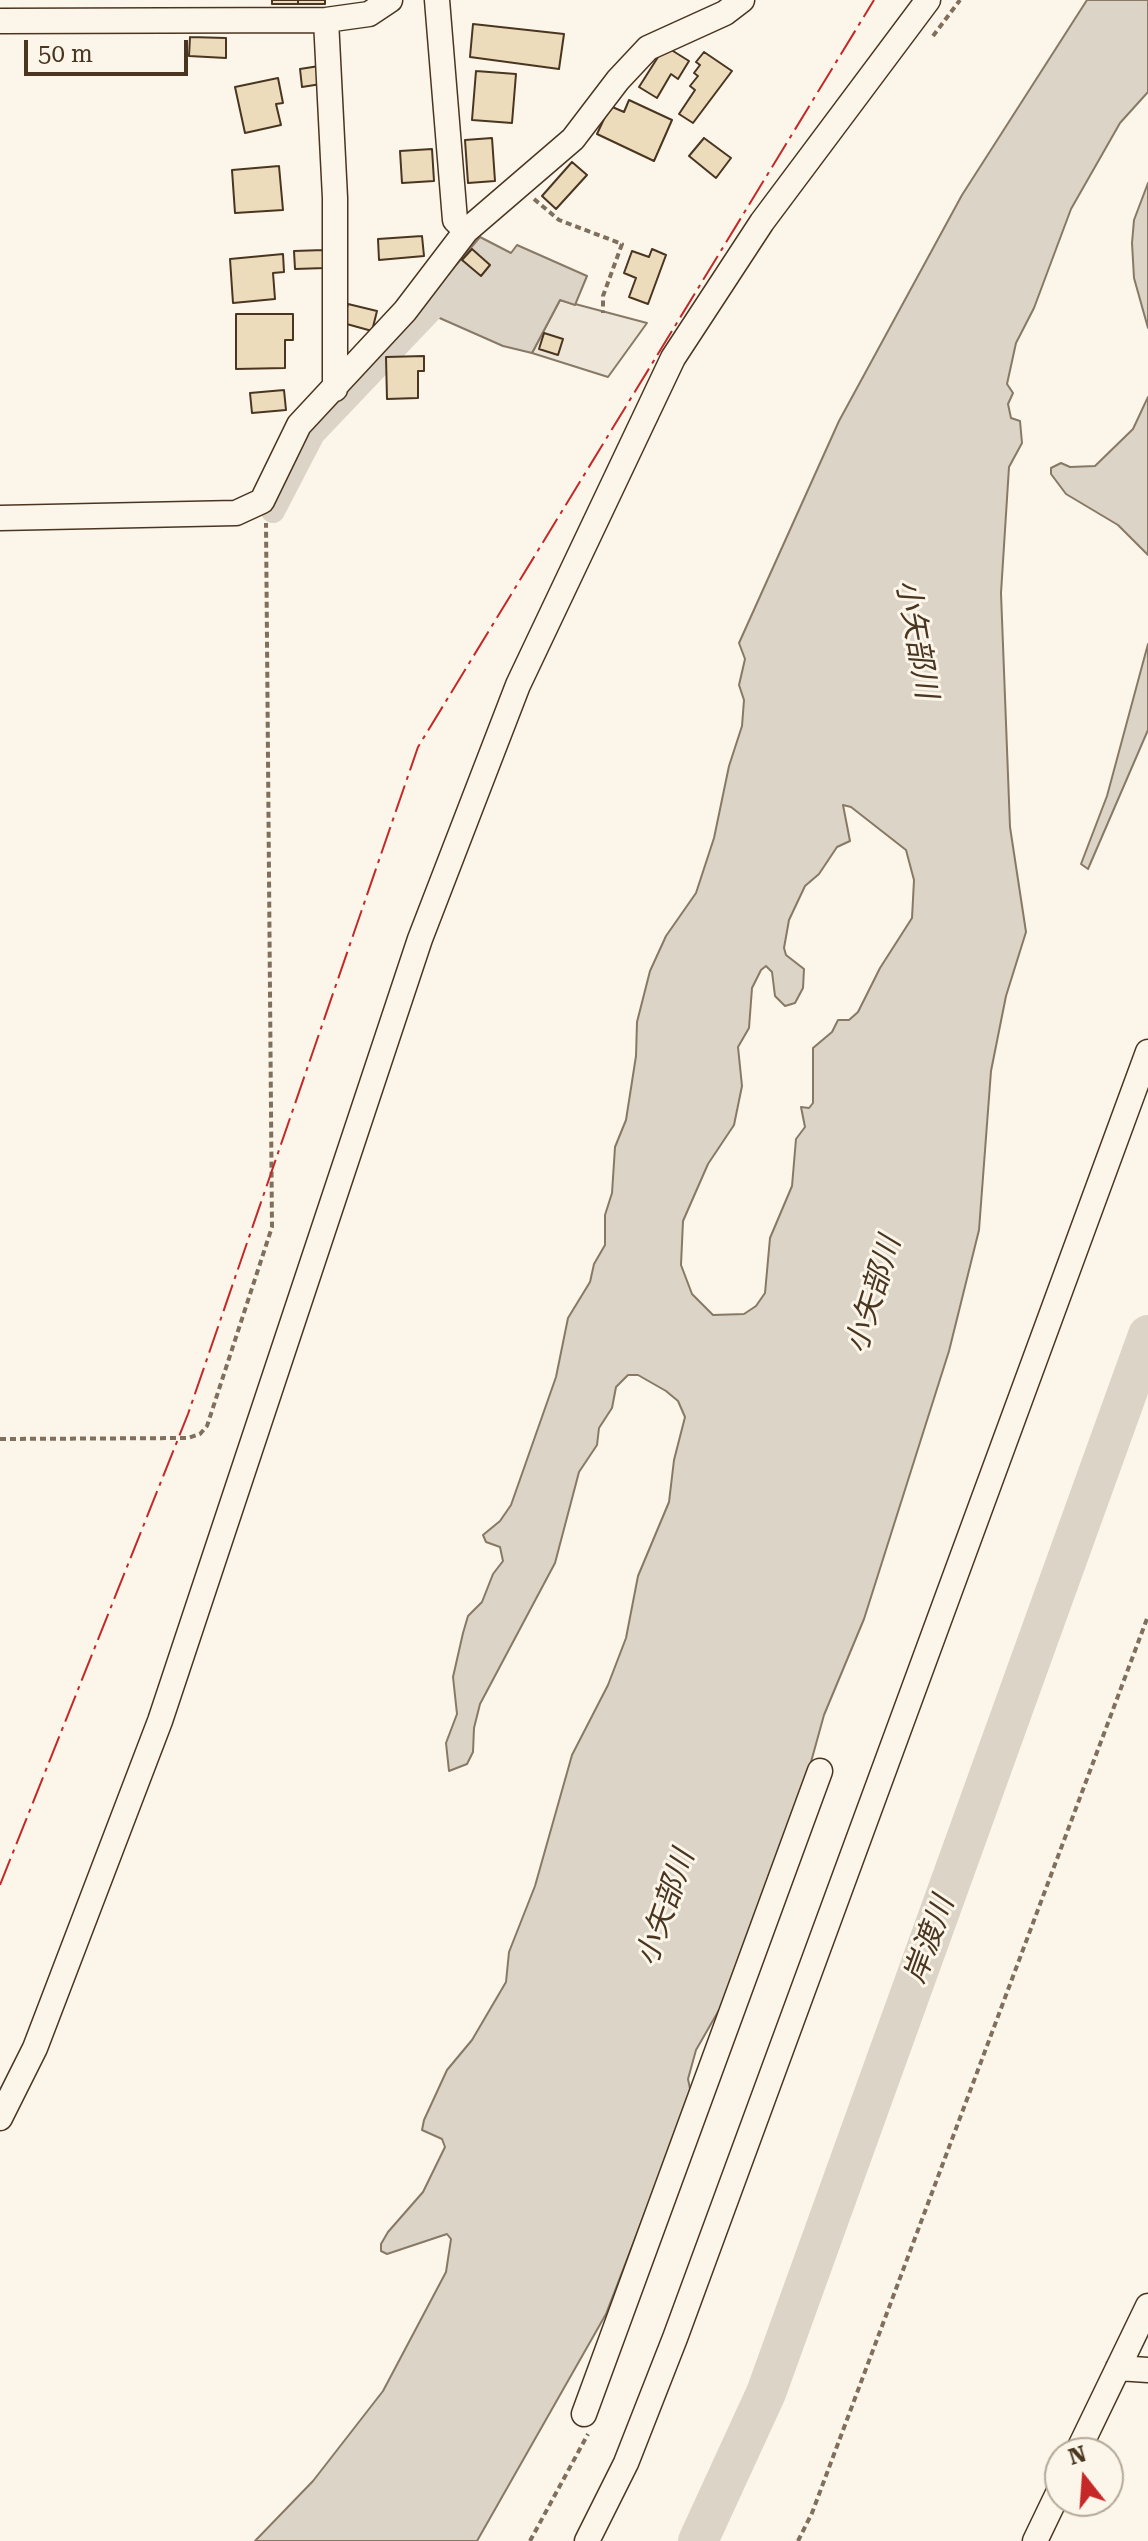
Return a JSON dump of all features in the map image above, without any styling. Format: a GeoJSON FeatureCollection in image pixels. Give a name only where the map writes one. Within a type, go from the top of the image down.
{"type":"FeatureCollection","features":[{"type":"Feature","properties":{"kind":"street"},"geometry":{"type":"LineString","coordinates":[[0,21],[326,20],[369,14],[390,0]]}},
{"type":"Feature","properties":{"kind":"street"},"geometry":{"type":"LineString","coordinates":[[437,0],[455,220],[466,231]]}},
{"type":"Feature","properties":{"kind":"street"},"geometry":{"type":"LineString","coordinates":[[0,518],[236,513],[262,501],[299,425],[405,311],[466,231],[573,139],[618,80],[648,48],[725,13],[742,0]]}},
{"type":"Feature","properties":{"kind":"street"},"geometry":{"type":"LineString","coordinates":[[0,2118],[35,2048],[160,1721],[420,939],[518,685],[610,484],[679,346],[762,222],[928,0]]}},
{"type":"Feature","properties":{"kind":"street"},"geometry":{"type":"LineString","coordinates":[[326,20],[335,198],[335,389]]}},
{"type":"Feature","properties":{"kind":"street"},"geometry":{"type":"LineString","coordinates":[[587,2541],[626,2463],[681,2323],[1148,1052]]}},
{"type":"Feature","properties":{"kind":"street"},"geometry":{"type":"LineString","coordinates":[[584,2414],[820,1771]]}},
{"type":"Feature","properties":{"kind":"street"},"geometry":{"type":"LineString","coordinates":[[1085,2437],[1148,2306]]}},
{"type":"Feature","properties":{"kind":"street"},"geometry":{"type":"LineString","coordinates":[[1118,2368],[1148,2370]]}},
{"type":"Feature","properties":{"kind":"street"},"geometry":{"type":"LineString","coordinates":[[1035,2541],[1047,2517]]}},
{"type":"Feature","properties":{"kind":"path"},"geometry":{"type":"LineString","coordinates":[[516,185],[559,220],[622,244],[603,296],[603,313]]}},
{"type":"Feature","properties":{"kind":"path"},"geometry":{"type":"LineString","coordinates":[[0,1439],[188,1438],[200,1434],[207,1426],[272,1227],[266,517],[262,501]]}},
{"type":"Feature","properties":{"kind":"path"},"geometry":{"type":"LineString","coordinates":[[798,2541],[812,2513],[1148,1616]]}},
{"type":"Feature","properties":{"kind":"path"},"geometry":{"type":"LineString","coordinates":[[530,2541],[595,2421],[584,2414]]}},
{"type":"Feature","properties":{"kind":"shaded area"},"geometry":{"type":"Polygon","coordinates":[[[560,300],[647,323],[608,377],[532,353],[560,300]]]}},
{"type":"Feature","properties":{"kind":"water","name":"小矢部川"},"geometry":{"type":"Polygon","coordinates":[[[1087,0],[1148,0],[1148,92],[1120,123],[1071,209],[1034,308],[1016,343],[1007,384],[1013,393],[1008,404],[1011,418],[1020,421],[1022,443],[1009,467],[1001,593],[1010,827],[1026,932],[1006,996],[991,1071],[979,1230],[949,1351],[864,1619],[824,1715],[811,1762],[723,2010],[719,2010],[696,2050],[688,2079],[691,2093],[606,2314],[477,2541],[255,2541],[313,2481],[383,2391],[446,2272],[451,2239],[447,2234],[387,2254],[381,2251],[381,2244],[423,2192],[445,2147],[442,2139],[422,2130],[424,2120],[447,2070],[472,2040],[506,1982],[509,1952],[535,1886],[572,1755],[608,1685],[626,1638],[638,1576],[669,1502],[674,1460],[685,1417],[678,1401],[638,1375],[628,1375],[616,1387],[612,1408],[599,1428],[597,1445],[579,1472],[555,1563],[480,1704],[474,1728],[473,1752],[467,1764],[449,1771],[446,1743],[457,1714],[453,1677],[463,1633],[468,1616],[482,1602],[493,1574],[503,1561],[500,1547],[486,1542],[483,1535],[500,1521],[511,1505],[556,1377],[568,1318],[590,1282],[594,1264],[605,1245],[605,1215],[612,1193],[615,1147],[626,1120],[636,1056],[637,1022],[650,971],[666,936],[696,893],[714,838],[729,766],[742,726],[744,700],[739,685],[745,659],[739,643],[839,421],[962,195],[1087,0]],[[843,805],[850,841],[837,847],[819,874],[805,886],[789,920],[784,948],[786,955],[804,969],[803,988],[795,1003],[785,1006],[775,996],[772,972],[766,966],[752,988],[749,1028],[738,1047],[742,1086],[734,1125],[708,1164],[683,1221],[681,1265],[692,1294],[713,1315],[744,1314],[756,1306],[765,1293],[770,1238],[792,1186],[796,1139],[805,1127],[801,1107],[809,1108],[813,1103],[813,1048],[832,1032],[838,1020],[849,1020],[858,1012],[880,968],[912,918],[914,880],[906,850],[851,807],[843,805]]]}},
{"type":"Feature","properties":{"kind":"water"},"geometry":{"type":"Polygon","coordinates":[[[1148,183],[1148,328],[1134,278],[1132,243],[1134,220],[1148,183]]]}},
{"type":"Feature","properties":{"kind":"water"},"geometry":{"type":"Polygon","coordinates":[[[480,237],[511,253],[517,245],[587,276],[575,305],[560,300],[532,353],[503,346],[426,312],[450,272],[480,237]]]}},
{"type":"Feature","properties":{"kind":"water"},"geometry":{"type":"Polygon","coordinates":[[[1148,397],[1148,555],[1118,525],[1066,494],[1051,474],[1051,468],[1061,463],[1070,467],[1095,466],[1133,429],[1148,397]]]}},
{"type":"Feature","properties":{"kind":"water"},"geometry":{"type":"Polygon","coordinates":[[[1148,644],[1148,730],[1088,869],[1081,864],[1107,796],[1148,644]]]}},
{"type":"Feature","properties":{"kind":"building"},"geometry":{"type":"Polygon","coordinates":[[[272,0],[298,0],[298,4],[272,4],[272,0]]]}},
{"type":"Feature","properties":{"kind":"building"},"geometry":{"type":"Polygon","coordinates":[[[298,0],[325,0],[325,4],[298,4],[298,0]]]}},
{"type":"Feature","properties":{"kind":"building"},"geometry":{"type":"Polygon","coordinates":[[[473,24],[564,34],[559,69],[470,57],[473,24]]]}},
{"type":"Feature","properties":{"kind":"building"},"geometry":{"type":"Polygon","coordinates":[[[190,37],[226,38],[226,58],[189,56],[190,37]]]}},
{"type":"Feature","properties":{"kind":"building"},"geometry":{"type":"Polygon","coordinates":[[[665,46],[689,61],[678,79],[671,74],[657,98],[639,87],[665,46]]]}},
{"type":"Feature","properties":{"kind":"building"},"geometry":{"type":"Polygon","coordinates":[[[704,52],[732,71],[693,123],[679,114],[695,90],[690,86],[698,76],[694,73],[700,65],[696,62],[704,52]]]}},
{"type":"Feature","properties":{"kind":"building"},"geometry":{"type":"Polygon","coordinates":[[[319,66],[321,84],[302,87],[300,69],[319,66]]]}},
{"type":"Feature","properties":{"kind":"building"},"geometry":{"type":"Polygon","coordinates":[[[476,71],[516,74],[512,123],[472,120],[476,71]]]}},
{"type":"Feature","properties":{"kind":"building"},"geometry":{"type":"Polygon","coordinates":[[[278,78],[283,103],[276,104],[281,125],[245,133],[235,87],[278,78]]]}},
{"type":"Feature","properties":{"kind":"building"},"geometry":{"type":"Polygon","coordinates":[[[629,100],[672,120],[654,161],[597,134],[610,106],[624,112],[629,100]]]}},
{"type":"Feature","properties":{"kind":"building"},"geometry":{"type":"Polygon","coordinates":[[[492,138],[495,181],[468,183],[465,140],[492,138]]]}},
{"type":"Feature","properties":{"kind":"building"},"geometry":{"type":"Polygon","coordinates":[[[704,138],[731,158],[716,178],[689,156],[704,138]]]}},
{"type":"Feature","properties":{"kind":"building"},"geometry":{"type":"Polygon","coordinates":[[[432,149],[434,181],[402,183],[400,151],[432,149]]]}},
{"type":"Feature","properties":{"kind":"building"},"geometry":{"type":"Polygon","coordinates":[[[572,162],[587,175],[556,209],[542,196],[572,162]]]}},
{"type":"Feature","properties":{"kind":"building"},"geometry":{"type":"Polygon","coordinates":[[[279,166],[283,210],[235,213],[232,170],[279,166]]]}},
{"type":"Feature","properties":{"kind":"building"},"geometry":{"type":"Polygon","coordinates":[[[422,236],[424,256],[379,260],[378,239],[422,236]]]}},
{"type":"Feature","properties":{"kind":"building"},"geometry":{"type":"Polygon","coordinates":[[[472,249],[490,265],[481,276],[462,260],[472,249]]]}},
{"type":"Feature","properties":{"kind":"building"},"geometry":{"type":"Polygon","coordinates":[[[652,249],[666,255],[648,304],[629,297],[636,278],[624,273],[632,251],[649,257],[652,249]]]}},
{"type":"Feature","properties":{"kind":"building"},"geometry":{"type":"Polygon","coordinates":[[[324,250],[325,268],[295,269],[294,251],[324,250]]]}},
{"type":"Feature","properties":{"kind":"building"},"geometry":{"type":"Polygon","coordinates":[[[283,254],[284,272],[273,273],[275,299],[233,303],[230,259],[283,254]]]}},
{"type":"Feature","properties":{"kind":"building"},"geometry":{"type":"Polygon","coordinates":[[[348,304],[377,311],[372,331],[343,323],[348,304]]]}},
{"type":"Feature","properties":{"kind":"building"},"geometry":{"type":"Polygon","coordinates":[[[236,314],[293,314],[293,340],[285,340],[285,368],[236,369],[236,314]]]}},
{"type":"Feature","properties":{"kind":"building"},"geometry":{"type":"Polygon","coordinates":[[[544,333],[563,339],[558,355],[539,349],[544,333]]]}},
{"type":"Feature","properties":{"kind":"building"},"geometry":{"type":"Polygon","coordinates":[[[424,356],[424,371],[418,371],[418,398],[387,399],[386,357],[424,356]]]}},
{"type":"Feature","properties":{"kind":"building"},"geometry":{"type":"Polygon","coordinates":[[[284,390],[286,410],[252,413],[250,393],[284,390]]]}},
{"type":"Feature","properties":{"kind":"waterway"},"geometry":{"type":"LineString","coordinates":[[273,511],[313,434],[430,311],[445,286]]}},
{"type":"Feature","properties":{"kind":"waterway","name":"岸渡川"},"geometry":{"type":"LineString","coordinates":[[698,2541],[766,2393],[1148,1335]]}},
{"type":"Feature","properties":{"kind":"power"},"geometry":{"type":"LineString","coordinates":[[0,1885],[188,1414],[418,747],[874,0]]}}]}
